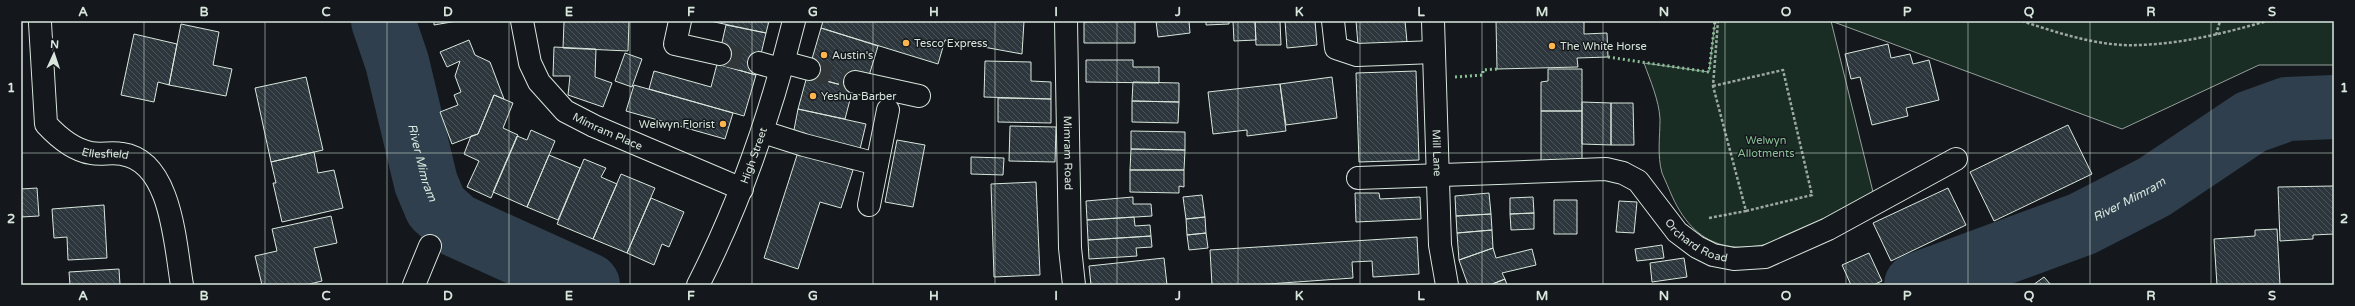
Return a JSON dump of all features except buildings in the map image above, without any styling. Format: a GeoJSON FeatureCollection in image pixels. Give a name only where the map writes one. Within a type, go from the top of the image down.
{"type":"FeatureCollection","features":[{"type":"Feature","properties":{"kind":"street"},"geometry":{"type":"LineString","coordinates":[[680,21],[675,44],[720,54]]}},
{"type":"Feature","properties":{"kind":"street","name":"High Street"},"geometry":{"type":"LineString","coordinates":[[698,285],[742,189],[763,132],[794,21]]}},
{"type":"Feature","properties":{"kind":"street","name":"Mimram Road"},"geometry":{"type":"LineString","coordinates":[[1066,21],[1070,248],[1074,285]]}},
{"type":"Feature","properties":{"kind":"street"},"geometry":{"type":"LineString","coordinates":[[1333,21],[1336,48],[1357,55],[1434,52]]}},
{"type":"Feature","properties":{"kind":"street","name":"Mill Lane"},"geometry":{"type":"LineString","coordinates":[[1433,21],[1440,284]]}},
{"type":"Feature","properties":{"kind":"street","name":"Ellesfield"},"geometry":{"type":"LineString","coordinates":[[40,23],[46,124],[57,135],[74,146],[91,153],[122,154],[132,157],[150,168],[165,195],[182,285]]}},
{"type":"Feature","properties":{"kind":"street","name":"Mimram Place"},"geometry":{"type":"LineString","coordinates":[[522,23],[530,63],[539,82],[565,111],[594,126],[742,189]]}},
{"type":"Feature","properties":{"kind":"street"},"geometry":{"type":"LineString","coordinates":[[759,63],[809,69]]}},
{"type":"Feature","properties":{"kind":"street"},"geometry":{"type":"LineString","coordinates":[[855,82],[919,96]]}},
{"type":"Feature","properties":{"kind":"street"},"geometry":{"type":"LineString","coordinates":[[868,205],[888,110]]}},
{"type":"Feature","properties":{"kind":"street"},"geometry":{"type":"LineString","coordinates":[[763,132],[804,145],[877,164]]}},
{"type":"Feature","properties":{"kind":"street","name":"Orchard Road"},"geometry":{"type":"LineString","coordinates":[[1358,178],[1606,169],[1623,173],[1638,181],[1677,232],[1697,247],[1713,255],[1734,259],[1765,257],[1828,229],[1956,159]]}},
{"type":"Feature","properties":{"kind":"street"},"geometry":{"type":"LineString","coordinates":[[414,285],[430,246]]}},
{"type":"Feature","properties":{"kind":"path"},"geometry":{"type":"LineString","coordinates":[[1718,21],[1713,86],[1746,211]]}},
{"type":"Feature","properties":{"kind":"path"},"geometry":{"type":"LineString","coordinates":[[2022,21],[2091,41],[2138,45],[2216,35],[2267,21]]}},
{"type":"Feature","properties":{"kind":"path"},"geometry":{"type":"LineString","coordinates":[[2216,35],[2220,21]]}},
{"type":"Feature","properties":{"kind":"path"},"geometry":{"type":"LineString","coordinates":[[1662,211],[1710,218],[1812,195],[1783,70],[1713,86]]}},
{"type":"Feature","properties":{"kind":"green space","name":"Welwyn Allotments"},"geometry":{"type":"Polygon","coordinates":[[[1715,21],[1831,21],[1873,192],[1825,221],[1805,231],[1776,242],[1758,246],[1740,247],[1724,245],[1708,239],[1695,230],[1683,215],[1672,196],[1662,173],[1659,153],[1660,119],[1658,105],[1644,63],[1709,72],[1715,21]]]}},
{"type":"Feature","properties":{"kind":"green space"},"geometry":{"type":"Polygon","coordinates":[[[1831,21],[2334,21],[2334,65],[2259,65],[2122,129],[1831,21]]]}},
{"type":"Feature","properties":{"kind":"waterway","name":"River Mimram"},"geometry":{"type":"LineString","coordinates":[[383,21],[397,62],[426,183],[436,207],[456,225],[588,285]]}},
{"type":"Feature","properties":{"kind":"waterway","name":"River Mimram"},"geometry":{"type":"LineString","coordinates":[[1916,285],[2082,224],[2154,187],[2251,122],[2287,109],[2334,107]]}},
{"type":"Feature","properties":{"kind":"tunnel"},"geometry":{"type":"LineString","coordinates":[[720,54],[759,63]]}},
{"type":"Feature","properties":{"kind":"tunnel"},"geometry":{"type":"LineString","coordinates":[[809,69],[855,82]]}},
{"type":"Feature","properties":{"kind":"hedge"},"geometry":{"type":"LineString","coordinates":[[1608,57],[1709,72],[1715,21]]}},
{"type":"Feature","properties":{"kind":"hedge"},"geometry":{"type":"LineString","coordinates":[[1455,77],[1483,75],[1483,70],[1497,69]]}},
{"type":"Feature","properties":{"kind":"place","name":"Tesco Express"},"geometry":{"type":"Point","coordinates":[906,43]}},
{"type":"Feature","properties":{"kind":"place","name":"The White Horse"},"geometry":{"type":"Point","coordinates":[1552,46]}},
{"type":"Feature","properties":{"kind":"place","name":"Austin's"},"geometry":{"type":"Point","coordinates":[824,55]}},
{"type":"Feature","properties":{"kind":"place","name":"Yeshua Barber"},"geometry":{"type":"Point","coordinates":[813,96]}},
{"type":"Feature","properties":{"kind":"place","name":"Welwyn Florist"},"geometry":{"type":"Point","coordinates":[723,124]}}]}
